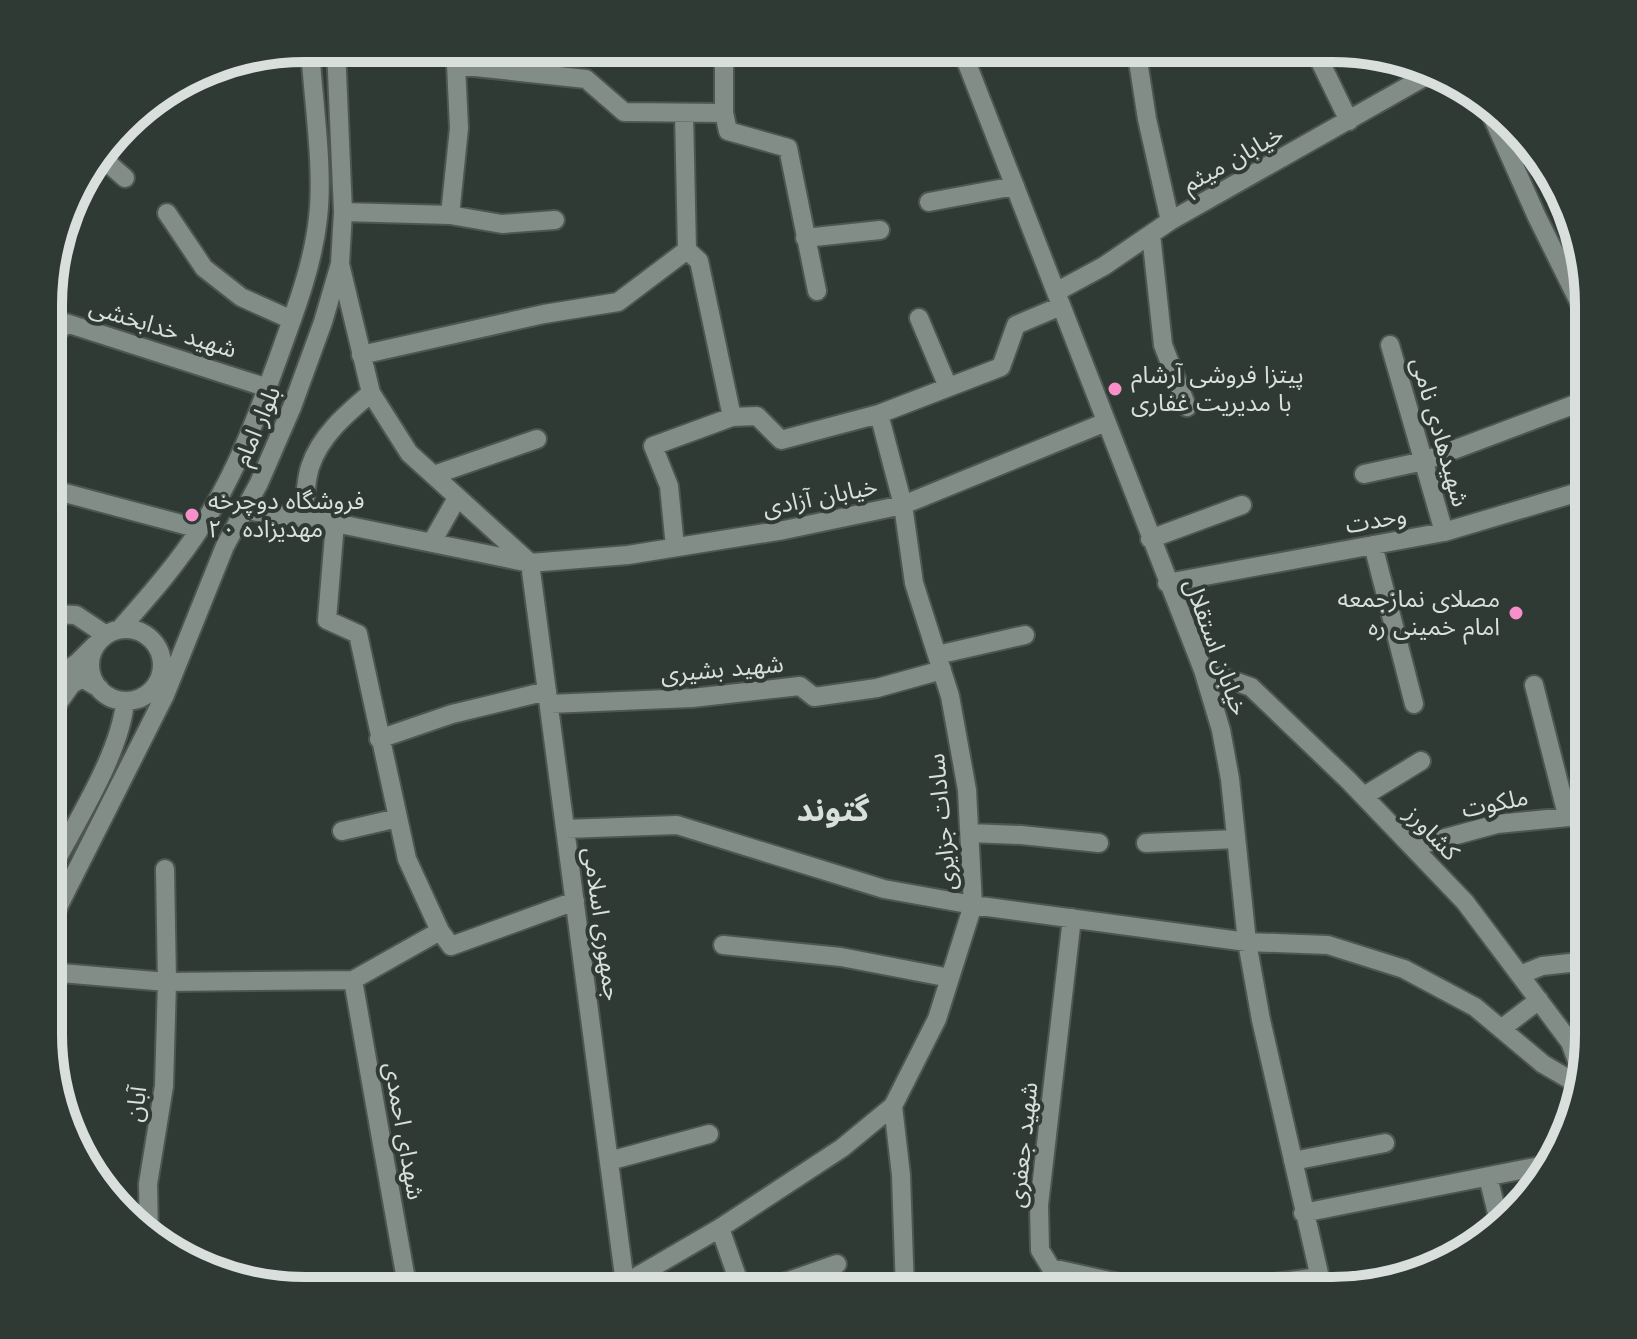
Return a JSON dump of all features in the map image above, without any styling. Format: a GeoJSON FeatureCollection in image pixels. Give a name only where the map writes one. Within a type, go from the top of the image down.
{"type":"FeatureCollection","features":[{"type":"Feature","properties":{"kind":"street","name":"بلوار امام"},"geometry":{"type":"LineString","coordinates":[[62,673],[107,636],[163,580],[200,529],[235,465],[268,388],[311,257],[318,216],[311,62]]}},
{"type":"Feature","properties":{"kind":"street","name":"بلوار امام"},"geometry":{"type":"LineString","coordinates":[[63,898],[153,719],[225,546],[292,407],[323,322],[340,264],[343,212],[337,62]]}},
{"type":"Feature","properties":{"kind":"street"},"geometry":{"type":"LineString","coordinates":[[450,215],[459,128],[457,62]]}},
{"type":"Feature","properties":{"kind":"street"},"geometry":{"type":"LineString","coordinates":[[492,62],[586,79],[624,112],[724,113]]}},
{"type":"Feature","properties":{"kind":"street"},"geometry":{"type":"LineString","coordinates":[[724,62],[724,113],[728,131],[788,148],[817,291]]}},
{"type":"Feature","properties":{"kind":"street","name":"خیابان استقلال"},"geometry":{"type":"LineString","coordinates":[[967,63],[1203,670],[1221,730],[1230,779],[1247,942],[1261,1020],[1319,1276]]}},
{"type":"Feature","properties":{"kind":"street"},"geometry":{"type":"LineString","coordinates":[[1138,63],[1147,119],[1170,221]]}},
{"type":"Feature","properties":{"kind":"street"},"geometry":{"type":"LineString","coordinates":[[1321,63],[1349,121]]}},
{"type":"Feature","properties":{"kind":"street","name":"خیابان میثم"},"geometry":{"type":"LineString","coordinates":[[879,414],[1001,367],[1016,325],[1170,221],[1422,79]]}},
{"type":"Feature","properties":{"kind":"street"},"geometry":{"type":"LineString","coordinates":[[684,113],[687,250],[699,261],[732,417]]}},
{"type":"Feature","properties":{"kind":"street"},"geometry":{"type":"LineString","coordinates":[[1497,127],[1574,292]]}},
{"type":"Feature","properties":{"kind":"street"},"geometry":{"type":"LineString","coordinates":[[108,163],[125,178]]}},
{"type":"Feature","properties":{"kind":"street"},"geometry":{"type":"LineString","coordinates":[[929,202],[1015,186]]}},
{"type":"Feature","properties":{"kind":"street"},"geometry":{"type":"LineString","coordinates":[[343,212],[450,215],[502,224],[555,220]]}},
{"type":"Feature","properties":{"kind":"street"},"geometry":{"type":"LineString","coordinates":[[167,213],[204,268],[241,297],[292,320]]}},
{"type":"Feature","properties":{"kind":"street"},"geometry":{"type":"LineString","coordinates":[[805,238],[880,230]]}},
{"type":"Feature","properties":{"kind":"street"},"geometry":{"type":"LineString","coordinates":[[1151,234],[1163,345],[1187,407]]}},
{"type":"Feature","properties":{"kind":"street"},"geometry":{"type":"LineString","coordinates":[[361,355],[544,314],[618,302],[687,250]]}},
{"type":"Feature","properties":{"kind":"street"},"geometry":{"type":"LineString","coordinates":[[340,264],[371,393],[409,453],[530,563]]}},
{"type":"Feature","properties":{"kind":"street"},"geometry":{"type":"LineString","coordinates":[[919,318],[948,387]]}},
{"type":"Feature","properties":{"kind":"street","name":"شهید خدابخشی"},"geometry":{"type":"LineString","coordinates":[[62,327],[66,323],[268,388]]}},
{"type":"Feature","properties":{"kind":"street","name":"شهیدهادی نامی"},"geometry":{"type":"LineString","coordinates":[[1390,345],[1444,532]]}},
{"type":"Feature","properties":{"kind":"street"},"geometry":{"type":"LineString","coordinates":[[304,518],[310,468],[323,440],[343,416],[371,393]]}},
{"type":"Feature","properties":{"kind":"street"},"geometry":{"type":"LineString","coordinates":[[1364,474],[1424,461],[1574,405]]}},
{"type":"Feature","properties":{"kind":"street"},"geometry":{"type":"LineString","coordinates":[[675,547],[669,486],[653,446],[732,417],[757,416],[781,440],[879,414]]}},
{"type":"Feature","properties":{"kind":"street","name":"سادات جزایری"},"geometry":{"type":"LineString","coordinates":[[640,1277],[842,1148],[893,1106],[937,1019],[973,905],[967,790],[950,696],[914,583],[903,505],[879,414]]}},
{"type":"Feature","properties":{"kind":"street","name":"خیابان آزادی"},"geometry":{"type":"LineString","coordinates":[[530,563],[628,555],[784,530],[903,505],[1106,422]]}},
{"type":"Feature","properties":{"kind":"street"},"geometry":{"type":"LineString","coordinates":[[434,475],[537,439]]}},
{"type":"Feature","properties":{"kind":"street"},"geometry":{"type":"LineString","coordinates":[[62,492],[200,529]]}},
{"type":"Feature","properties":{"kind":"street","name":"وحدت"},"geometry":{"type":"LineString","coordinates":[[1167,583],[1444,532],[1574,493]]}},
{"type":"Feature","properties":{"kind":"street"},"geometry":{"type":"LineString","coordinates":[[432,542],[457,498]]}},
{"type":"Feature","properties":{"kind":"street"},"geometry":{"type":"LineString","coordinates":[[1150,539],[1242,505]]}},
{"type":"Feature","properties":{"kind":"street"},"geometry":{"type":"LineString","coordinates":[[245,510],[335,523],[530,563]]}},
{"type":"Feature","properties":{"kind":"street"},"geometry":{"type":"LineString","coordinates":[[335,523],[327,620],[358,634],[407,859],[440,931],[451,946],[575,901]]}},
{"type":"Feature","properties":{"kind":"street"},"geometry":{"type":"LineString","coordinates":[[1373,545],[1414,704]]}},
{"type":"Feature","properties":{"kind":"street","name":"جمهوری اسلامی"},"geometry":{"type":"LineString","coordinates":[[530,563],[609,1161],[620,1277]]}},
{"type":"Feature","properties":{"kind":"street"},"geometry":{"type":"LineString","coordinates":[[62,614],[76,615],[107,636]]}},
{"type":"Feature","properties":{"kind":"street"},"geometry":{"type":"LineString","coordinates":[[63,697],[71,685],[82,678],[110,697],[125,702],[140,698],[156,684],[192,628]]}},
{"type":"Feature","properties":{"kind":"street"},"geometry":{"type":"LineString","coordinates":[[99,688],[92,674],[91,660],[107,636],[135,629],[148,636],[158,648],[162,662],[156,684],[153,719]]}},
{"type":"Feature","properties":{"kind":"street"},"geometry":{"type":"LineString","coordinates":[[939,662],[1025,635]]}},
{"type":"Feature","properties":{"kind":"street","name":"شهید بشیری"},"geometry":{"type":"LineString","coordinates":[[548,697],[692,698],[800,686],[814,697],[877,688],[939,662]]}},
{"type":"Feature","properties":{"kind":"street","name":"کشاورز"},"geometry":{"type":"LineString","coordinates":[[1203,670],[1251,687],[1364,796],[1465,902],[1570,1042],[1574,1052]]}},
{"type":"Feature","properties":{"kind":"street"},"geometry":{"type":"LineString","coordinates":[[1534,685],[1567,815]]}},
{"type":"Feature","properties":{"kind":"street"},"geometry":{"type":"LineString","coordinates":[[379,739],[452,714],[548,697]]}},
{"type":"Feature","properties":{"kind":"street"},"geometry":{"type":"LineString","coordinates":[[63,846],[123,724],[125,702]]}},
{"type":"Feature","properties":{"kind":"street"},"geometry":{"type":"LineString","coordinates":[[1364,796],[1421,761]]}},
{"type":"Feature","properties":{"kind":"street","name":"ملکوت"},"geometry":{"type":"LineString","coordinates":[[1412,847],[1497,824],[1575,815]]}},
{"type":"Feature","properties":{"kind":"street"},"geometry":{"type":"LineString","coordinates":[[342,831],[398,818]]}},
{"type":"Feature","properties":{"kind":"street"},"geometry":{"type":"LineString","coordinates":[[565,829],[677,825],[884,889],[973,905],[1247,942],[1328,945],[1404,969],[1475,1007],[1543,1064],[1570,1080]]}},
{"type":"Feature","properties":{"kind":"street"},"geometry":{"type":"LineString","coordinates":[[970,833],[1099,843]]}},
{"type":"Feature","properties":{"kind":"street"},"geometry":{"type":"LineString","coordinates":[[1146,843],[1236,839]]}},
{"type":"Feature","properties":{"kind":"street","name":"آبان"},"geometry":{"type":"LineString","coordinates":[[149,1220],[148,1184],[164,1086],[167,982],[165,869]]}},
{"type":"Feature","properties":{"kind":"street","name":"شهید جعفری"},"geometry":{"type":"LineString","coordinates":[[1072,918],[1039,1205],[1040,1250],[1051,1268],[1088,1276]]}},
{"type":"Feature","properties":{"kind":"street"},"geometry":{"type":"LineString","coordinates":[[63,973],[167,982],[353,980],[440,931]]}},
{"type":"Feature","properties":{"kind":"street"},"geometry":{"type":"LineString","coordinates":[[723,945],[841,957],[950,978]]}},
{"type":"Feature","properties":{"kind":"street"},"geometry":{"type":"LineString","coordinates":[[1520,975],[1542,966],[1575,962]]}},
{"type":"Feature","properties":{"kind":"street","name":"شهدای احمدی"},"geometry":{"type":"LineString","coordinates":[[353,980],[406,1277]]}},
{"type":"Feature","properties":{"kind":"street"},"geometry":{"type":"LineString","coordinates":[[1501,1029],[1539,1000]]}},
{"type":"Feature","properties":{"kind":"street"},"geometry":{"type":"LineString","coordinates":[[893,1106],[901,1175],[904,1276]]}},
{"type":"Feature","properties":{"kind":"street"},"geometry":{"type":"LineString","coordinates":[[609,1161],[709,1134]]}},
{"type":"Feature","properties":{"kind":"street"},"geometry":{"type":"LineString","coordinates":[[1293,1161],[1385,1143]]}},
{"type":"Feature","properties":{"kind":"street"},"geometry":{"type":"LineString","coordinates":[[1303,1213],[1535,1167]]}},
{"type":"Feature","properties":{"kind":"street"},"geometry":{"type":"LineString","coordinates":[[1488,1177],[1497,1213]]}},
{"type":"Feature","properties":{"kind":"street"},"geometry":{"type":"LineString","coordinates":[[720,1228],[737,1277]]}},
{"type":"Feature","properties":{"kind":"street"},"geometry":{"type":"LineString","coordinates":[[801,1277],[837,1264]]}},
{"type":"Feature","properties":{"kind":"place","name":"پیتزا فروشی آرشام با مدیریت غفاری"},"geometry":{"type":"Point","coordinates":[1115,389]}},
{"type":"Feature","properties":{"kind":"place","name":"فروشگاه دوچرخه ۲۰ مهدیزاده"},"geometry":{"type":"Point","coordinates":[192,515]}},
{"type":"Feature","properties":{"kind":"place","name":"مصلای نمازجمعه امام خمینی ره"},"geometry":{"type":"Point","coordinates":[1516,613]}},
{"type":"Feature","properties":{"kind":"district","name":"گتوند"},"geometry":{"type":"Point","coordinates":[833,810]}}]}
